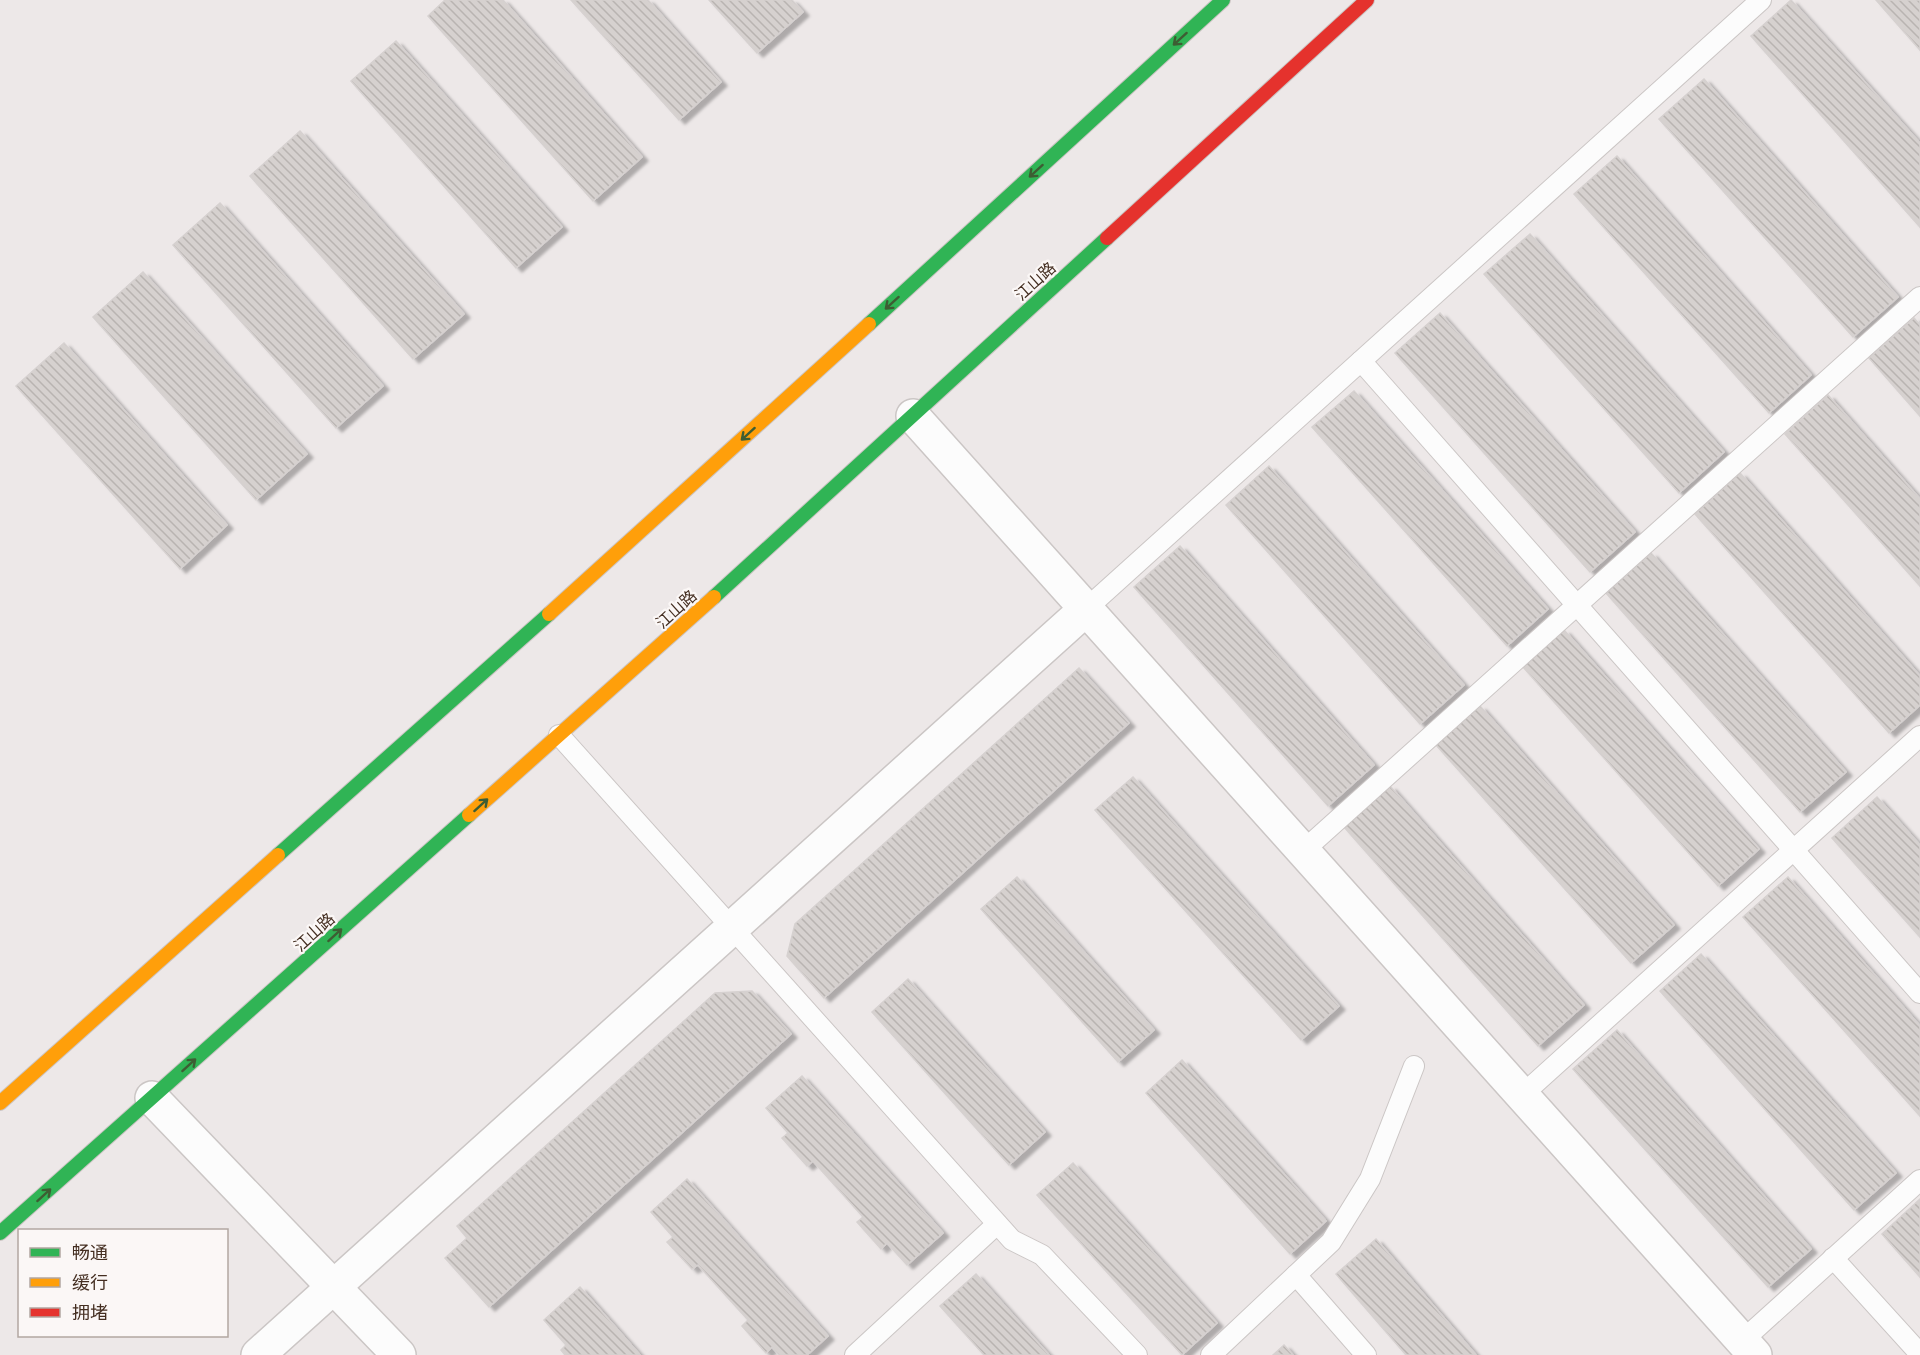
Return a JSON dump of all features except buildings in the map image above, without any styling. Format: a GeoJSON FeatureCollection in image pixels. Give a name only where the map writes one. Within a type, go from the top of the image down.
{"type":"FeatureCollection","features":[{"type":"Feature","properties":{"kind":"main road"},"geometry":{"type":"LineString","coordinates":[[0,1104],[637,536],[1223,0]]}},
{"type":"Feature","properties":{"kind":"main road","name":"江山路"},"geometry":{"type":"LineString","coordinates":[[0,1233],[913,416],[1367,0]]}},
{"type":"Feature","properties":{"kind":"street"},"geometry":{"type":"LineString","coordinates":[[913,416],[1749,1348]]}},
{"type":"Feature","properties":{"kind":"street"},"geometry":{"type":"LineString","coordinates":[[258,1355],[1086,609]]}},
{"type":"Feature","properties":{"kind":"street"},"geometry":{"type":"LineString","coordinates":[[152,1098],[399,1355]]}},
{"type":"Feature","properties":{"kind":"lane"},"geometry":{"type":"LineString","coordinates":[[1086,609],[1761,0]]}},
{"type":"Feature","properties":{"kind":"lane"},"geometry":{"type":"LineString","coordinates":[[1303,851],[1920,297]]}},
{"type":"Feature","properties":{"kind":"lane"},"geometry":{"type":"LineString","coordinates":[[1361,361],[1920,993]]}},
{"type":"Feature","properties":{"kind":"lane"},"geometry":{"type":"LineString","coordinates":[[559,735],[997,1224],[1012,1240],[1042,1255],[1137,1355]]}},
{"type":"Feature","properties":{"kind":"lane"},"geometry":{"type":"LineString","coordinates":[[1522,1095],[1920,736]]}},
{"type":"Feature","properties":{"kind":"lane"},"geometry":{"type":"LineString","coordinates":[[1211,1355],[1331,1242],[1370,1179],[1414,1065]]}},
{"type":"Feature","properties":{"kind":"lane"},"geometry":{"type":"LineString","coordinates":[[1749,1348],[1833,1258],[1920,1180]]}},
{"type":"Feature","properties":{"kind":"lane"},"geometry":{"type":"LineString","coordinates":[[855,1355],[997,1224]]}},
{"type":"Feature","properties":{"kind":"lane"},"geometry":{"type":"LineString","coordinates":[[1833,1258],[1920,1354]]}},
{"type":"Feature","properties":{"kind":"lane"},"geometry":{"type":"LineString","coordinates":[[1296,1275],[1366,1355]]}},
{"type":"Feature","properties":{"kind":"traffic: fast"},"geometry":{"type":"LineString","coordinates":[[869,324],[1223,0]]}},
{"type":"Feature","properties":{"kind":"traffic: fast"},"geometry":{"type":"LineString","coordinates":[[714,597],[1107,238]]}},
{"type":"Feature","properties":{"kind":"traffic: fast"},"geometry":{"type":"LineString","coordinates":[[278,855],[549,614]]}},
{"type":"Feature","properties":{"kind":"traffic: fast"},"geometry":{"type":"LineString","coordinates":[[0,1233],[469,815]]}},
{"type":"Feature","properties":{"kind":"traffic: slow"},"geometry":{"type":"LineString","coordinates":[[549,614],[869,324]]}},
{"type":"Feature","properties":{"kind":"traffic: slow"},"geometry":{"type":"LineString","coordinates":[[469,815],[714,597]]}},
{"type":"Feature","properties":{"kind":"traffic: slow"},"geometry":{"type":"LineString","coordinates":[[0,1103],[278,855]]}},
{"type":"Feature","properties":{"kind":"traffic: jam"},"geometry":{"type":"LineString","coordinates":[[1107,238],[1367,0]]}}]}
